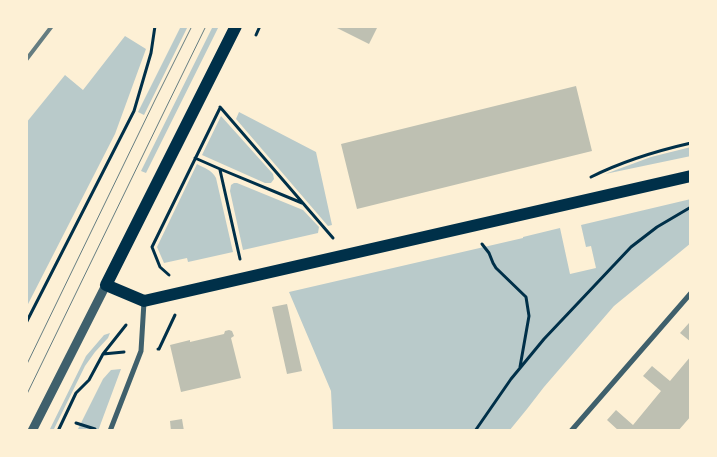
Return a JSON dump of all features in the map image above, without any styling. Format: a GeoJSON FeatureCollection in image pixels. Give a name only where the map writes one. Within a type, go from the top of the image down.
{"type":"FeatureCollection","features":[{"type":"Feature","properties":{"kind":"main road"},"geometry":{"type":"LineString","coordinates":[[236,26],[106,285],[144,301],[691,176]]}},
{"type":"Feature","properties":{"kind":"street"},"geometry":{"type":"LineString","coordinates":[[32,431],[106,285]]}},
{"type":"Feature","properties":{"kind":"street"},"geometry":{"type":"LineString","coordinates":[[571,431],[691,293]]}},
{"type":"Feature","properties":{"kind":"street"},"geometry":{"type":"LineString","coordinates":[[110,431],[141,351],[144,301]]}},
{"type":"Feature","properties":{"kind":"path"},"geometry":{"type":"LineString","coordinates":[[26,323],[134,111],[151,53],[156,26]]}},
{"type":"Feature","properties":{"kind":"path"},"geometry":{"type":"LineString","coordinates":[[252,42],[260,26]]}},
{"type":"Feature","properties":{"kind":"path"},"geometry":{"type":"LineString","coordinates":[[170,275],[160,266],[152,247],[224,99]]}},
{"type":"Feature","properties":{"kind":"path"},"geometry":{"type":"LineString","coordinates":[[220,107],[334,238]]}},
{"type":"Feature","properties":{"kind":"path"},"geometry":{"type":"LineString","coordinates":[[589,178],[604,170],[654,152],[691,143]]}},
{"type":"Feature","properties":{"kind":"path"},"geometry":{"type":"LineString","coordinates":[[195,158],[304,204]]}},
{"type":"Feature","properties":{"kind":"path"},"geometry":{"type":"LineString","coordinates":[[220,169],[240,260]]}},
{"type":"Feature","properties":{"kind":"path"},"geometry":{"type":"LineString","coordinates":[[475,431],[511,379],[544,339],[631,247],[657,226],[691,207]]}},
{"type":"Feature","properties":{"kind":"path"},"geometry":{"type":"LineString","coordinates":[[480,242],[489,253],[496,268],[526,297],[529,316],[520,368]]}},
{"type":"Feature","properties":{"kind":"path"},"geometry":{"type":"LineString","coordinates":[[58,431],[76,393],[89,380],[103,354]]}},
{"type":"Feature","properties":{"kind":"path"},"geometry":{"type":"LineString","coordinates":[[76,423],[102,431]]}},
{"type":"Feature","properties":{"kind":"shaded area"},"geometry":{"type":"Polygon","coordinates":[[[181,26],[188,26],[144,115],[138,112],[181,26]]]}},
{"type":"Feature","properties":{"kind":"shaded area"},"geometry":{"type":"Polygon","coordinates":[[[213,26],[219,26],[146,173],[141,171],[213,26]]]}},
{"type":"Feature","properties":{"kind":"shaded area"},"geometry":{"type":"Polygon","coordinates":[[[125,36],[146,49],[115,134],[26,308],[26,123],[65,75],[83,90],[125,36]]]}},
{"type":"Feature","properties":{"kind":"shaded area"},"geometry":{"type":"Polygon","coordinates":[[[239,112],[316,152],[332,225],[328,226],[236,119],[239,112]]]}},
{"type":"Feature","properties":{"kind":"shaded area"},"geometry":{"type":"Polygon","coordinates":[[[221,116],[273,174],[274,179],[271,183],[265,183],[202,155],[221,116]]]}},
{"type":"Feature","properties":{"kind":"shaded area"},"geometry":{"type":"Polygon","coordinates":[[[691,147],[691,156],[605,174],[651,157],[691,147]]]}},
{"type":"Feature","properties":{"kind":"shaded area"},"geometry":{"type":"Polygon","coordinates":[[[197,164],[210,171],[216,178],[233,252],[188,262],[187,258],[164,263],[157,247],[197,164]]]}},
{"type":"Feature","properties":{"kind":"shaded area"},"geometry":{"type":"Polygon","coordinates":[[[234,183],[303,210],[319,227],[318,233],[243,250],[230,191],[231,185],[234,183]]]}},
{"type":"Feature","properties":{"kind":"shaded area"},"geometry":{"type":"Polygon","coordinates":[[[691,199],[691,243],[614,306],[544,387],[509,431],[333,431],[331,391],[289,292],[560,228],[570,274],[596,268],[591,246],[586,247],[581,225],[691,199]]]}},
{"type":"Feature","properties":{"kind":"shaded area"},"geometry":{"type":"Polygon","coordinates":[[[110,333],[85,366],[53,431],[49,431],[86,356],[104,335],[110,333]]]}},
{"type":"Feature","properties":{"kind":"shaded area"},"geometry":{"type":"Polygon","coordinates":[[[121,369],[98,431],[77,431],[103,379],[111,370],[121,369]]]}},
{"type":"Feature","properties":{"kind":"building"},"geometry":{"type":"Polygon","coordinates":[[[333,26],[378,26],[369,44],[333,26]]]}},
{"type":"Feature","properties":{"kind":"building"},"geometry":{"type":"Polygon","coordinates":[[[576,86],[592,151],[357,209],[341,144],[576,86]]]}},
{"type":"Feature","properties":{"kind":"building"},"geometry":{"type":"Polygon","coordinates":[[[287,304],[302,371],[287,374],[272,307],[287,304]]]}},
{"type":"Feature","properties":{"kind":"building"},"geometry":{"type":"Polygon","coordinates":[[[689,323],[691,324],[691,342],[680,333],[689,323]]]}},
{"type":"Feature","properties":{"kind":"building"},"geometry":{"type":"Polygon","coordinates":[[[225,331],[232,331],[234,336],[231,338],[241,378],[181,392],[170,345],[224,334],[225,331]]]}},
{"type":"Feature","properties":{"kind":"building"},"geometry":{"type":"Polygon","coordinates":[[[691,356],[691,416],[678,431],[619,431],[607,420],[616,410],[633,425],[661,391],[643,376],[652,366],[670,381],[691,356]]]}},
{"type":"Feature","properties":{"kind":"building"},"geometry":{"type":"Polygon","coordinates":[[[182,419],[184,431],[171,431],[170,421],[182,419]]]}},
{"type":"Feature","properties":{"kind":"tram line"},"geometry":{"type":"LineString","coordinates":[[26,366],[192,26]]}},
{"type":"Feature","properties":{"kind":"tram line"},"geometry":{"type":"LineString","coordinates":[[26,396],[206,26]]}},
{"type":"Feature","properties":{"kind":"railway"},"geometry":{"type":"LineString","coordinates":[[26,60],[52,26]]}}]}
